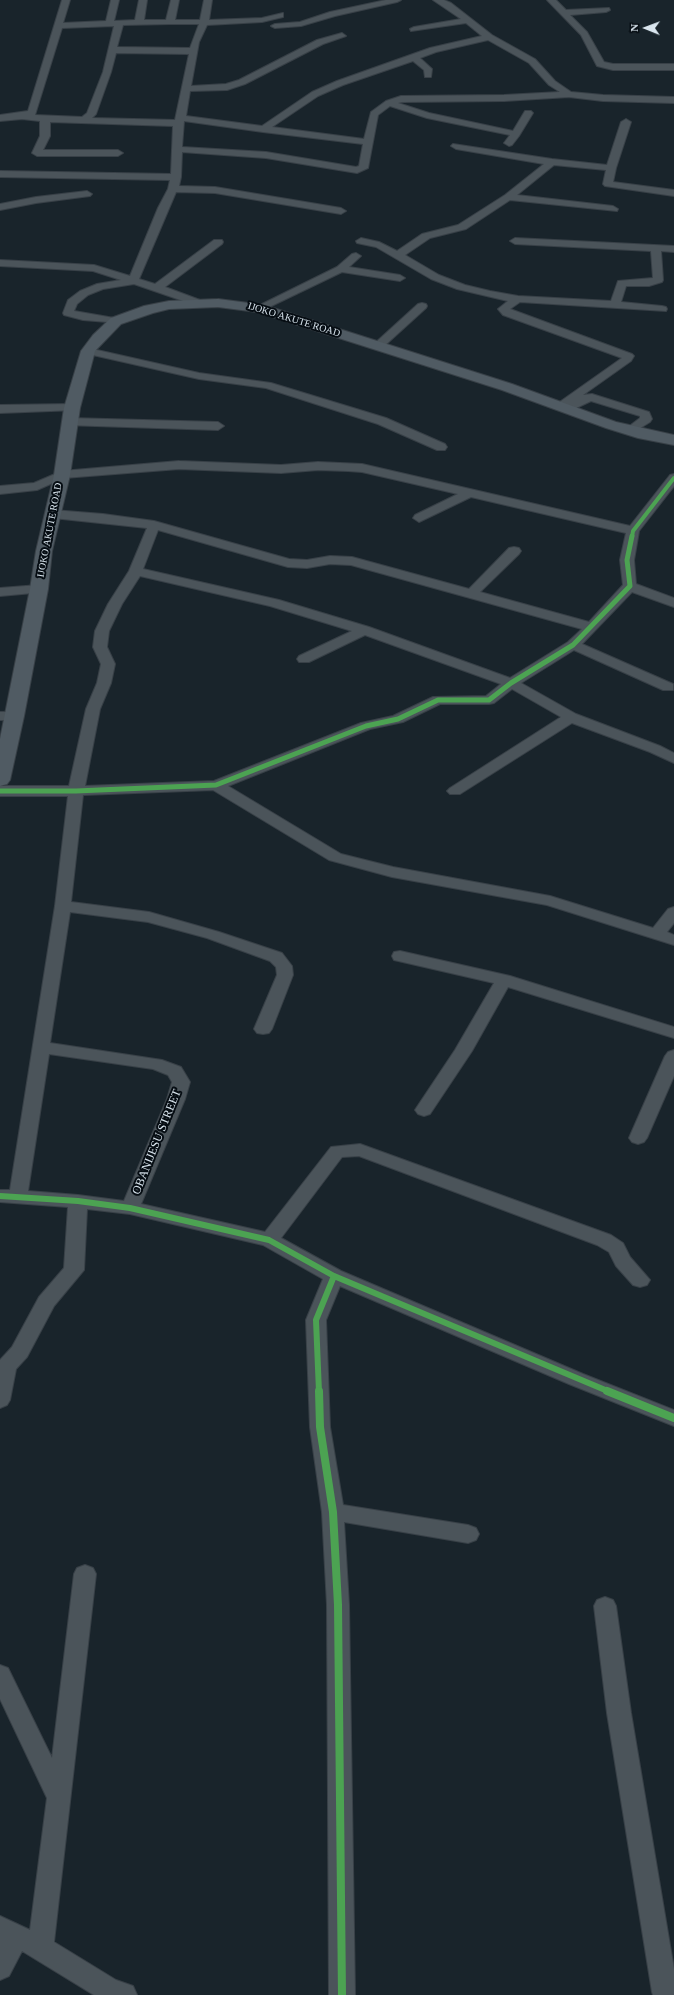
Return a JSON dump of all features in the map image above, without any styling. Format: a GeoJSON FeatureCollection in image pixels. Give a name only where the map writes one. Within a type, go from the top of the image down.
{"type":"FeatureCollection","features":[{"type":"Feature","properties":{"kind":"main road","name":"IJOKO AKUTE ROAD"},"geometry":{"type":"LineString","coordinates":[[0,780],[8,716],[39,589],[44,551],[62,475],[71,415],[88,351],[98,338],[116,321],[149,309],[169,304],[196,302],[242,304],[451,368],[629,431],[674,440]]}},
{"type":"Feature","properties":{"kind":"street"},"geometry":{"type":"LineString","coordinates":[[32,112],[66,0]]}},
{"type":"Feature","properties":{"kind":"street"},"geometry":{"type":"LineString","coordinates":[[109,24],[115,0]]}},
{"type":"Feature","properties":{"kind":"street"},"geometry":{"type":"LineString","coordinates":[[139,22],[143,0]]}},
{"type":"Feature","properties":{"kind":"street"},"geometry":{"type":"LineString","coordinates":[[170,22],[175,0]]}},
{"type":"Feature","properties":{"kind":"street"},"geometry":{"type":"LineString","coordinates":[[133,281],[163,208],[173,189],[176,177],[176,149],[180,120],[194,51],[204,23],[208,0]]}},
{"type":"Feature","properties":{"kind":"street"},"geometry":{"type":"LineString","coordinates":[[275,26],[301,24],[333,14],[397,0]]}},
{"type":"Feature","properties":{"kind":"street"},"geometry":{"type":"LineString","coordinates":[[437,0],[448,5],[489,37],[532,61],[552,83],[569,94]]}},
{"type":"Feature","properties":{"kind":"street"},"geometry":{"type":"LineString","coordinates":[[551,0],[584,34],[594,50],[600,64],[613,67],[674,67]]}},
{"type":"Feature","properties":{"kind":"street"},"geometry":{"type":"LineString","coordinates":[[564,13],[606,10]]}},
{"type":"Feature","properties":{"kind":"street"},"geometry":{"type":"LineString","coordinates":[[58,26],[139,22],[204,23],[262,20],[280,15]]}},
{"type":"Feature","properties":{"kind":"street"},"geometry":{"type":"LineString","coordinates":[[414,29],[468,20]]}},
{"type":"Feature","properties":{"kind":"street"},"geometry":{"type":"LineString","coordinates":[[88,117],[113,50],[119,24]]}},
{"type":"Feature","properties":{"kind":"street"},"geometry":{"type":"LineString","coordinates":[[187,89],[227,87],[255,76],[320,42],[342,36]]}},
{"type":"Feature","properties":{"kind":"street"},"geometry":{"type":"LineString","coordinates":[[263,129],[315,94],[340,83],[454,44],[489,37]]}},
{"type":"Feature","properties":{"kind":"street"},"geometry":{"type":"LineString","coordinates":[[113,50],[194,51]]}},
{"type":"Feature","properties":{"kind":"street"},"geometry":{"type":"LineString","coordinates":[[413,57],[428,69],[428,76]]}},
{"type":"Feature","properties":{"kind":"street"},"geometry":{"type":"LineString","coordinates":[[176,149],[266,155],[357,170],[363,168],[374,114],[389,103],[401,99],[489,98],[569,94],[603,98],[674,100]]}},
{"type":"Feature","properties":{"kind":"street"},"geometry":{"type":"LineString","coordinates":[[389,103],[427,115],[516,134]]}},
{"type":"Feature","properties":{"kind":"street"},"geometry":{"type":"LineString","coordinates":[[22,116],[32,112],[88,117],[180,120],[369,142]]}},
{"type":"Feature","properties":{"kind":"street"},"geometry":{"type":"LineString","coordinates":[[501,153],[516,134],[528,113]]}},
{"type":"Feature","properties":{"kind":"street"},"geometry":{"type":"LineString","coordinates":[[0,118],[22,116],[45,119],[88,117]]}},
{"type":"Feature","properties":{"kind":"street"},"geometry":{"type":"LineString","coordinates":[[37,153],[44,136],[45,119]]}},
{"type":"Feature","properties":{"kind":"street"},"geometry":{"type":"LineString","coordinates":[[626,122],[611,168],[608,184],[610,186],[674,193]]}},
{"type":"Feature","properties":{"kind":"street"},"geometry":{"type":"LineString","coordinates":[[456,146],[552,162],[611,168]]}},
{"type":"Feature","properties":{"kind":"street"},"geometry":{"type":"LineString","coordinates":[[37,153],[118,153]]}},
{"type":"Feature","properties":{"kind":"street"},"geometry":{"type":"LineString","coordinates":[[37,153],[45,168],[48,187],[46,199]]}},
{"type":"Feature","properties":{"kind":"street"},"geometry":{"type":"LineString","coordinates":[[397,256],[426,236],[462,227],[508,197],[552,162]]}},
{"type":"Feature","properties":{"kind":"street"},"geometry":{"type":"LineString","coordinates":[[0,174],[45,168],[176,177]]}},
{"type":"Feature","properties":{"kind":"street"},"geometry":{"type":"LineString","coordinates":[[173,189],[215,190],[341,211]]}},
{"type":"Feature","properties":{"kind":"street"},"geometry":{"type":"LineString","coordinates":[[0,207],[87,194]]}},
{"type":"Feature","properties":{"kind":"street"},"geometry":{"type":"LineString","coordinates":[[508,197],[613,209]]}},
{"type":"Feature","properties":{"kind":"street"},"geometry":{"type":"LineString","coordinates":[[361,241],[379,245],[434,278],[461,287],[518,299],[553,300],[662,309]]}},
{"type":"Feature","properties":{"kind":"street"},"geometry":{"type":"LineString","coordinates":[[515,241],[674,249]]}},
{"type":"Feature","properties":{"kind":"street"},"geometry":{"type":"LineString","coordinates":[[157,288],[218,242]]}},
{"type":"Feature","properties":{"kind":"street"},"geometry":{"type":"LineString","coordinates":[[615,305],[622,283],[649,283],[658,280],[656,248]]}},
{"type":"Feature","properties":{"kind":"street"},"geometry":{"type":"LineString","coordinates":[[259,308],[341,269],[356,256]]}},
{"type":"Feature","properties":{"kind":"street"},"geometry":{"type":"LineString","coordinates":[[0,263],[94,268],[196,302]]}},
{"type":"Feature","properties":{"kind":"street"},"geometry":{"type":"LineString","coordinates":[[341,269],[400,278]]}},
{"type":"Feature","properties":{"kind":"street"},"geometry":{"type":"LineString","coordinates":[[116,321],[83,317],[68,313],[72,302],[84,293],[101,286],[133,281]]}},
{"type":"Feature","properties":{"kind":"street"},"geometry":{"type":"LineString","coordinates":[[518,299],[503,309],[507,313],[628,356],[627,359],[563,408]]}},
{"type":"Feature","properties":{"kind":"street"},"geometry":{"type":"LineString","coordinates":[[378,346],[422,306]]}},
{"type":"Feature","properties":{"kind":"street"},"geometry":{"type":"LineString","coordinates":[[88,351],[200,376],[267,385],[382,421],[441,447]]}},
{"type":"Feature","properties":{"kind":"street"},"geometry":{"type":"LineString","coordinates":[[563,408],[592,397],[645,414],[646,419],[629,431]]}},
{"type":"Feature","properties":{"kind":"street"},"geometry":{"type":"LineString","coordinates":[[0,409],[218,426]]}},
{"type":"Feature","properties":{"kind":"street"},"geometry":{"type":"LineString","coordinates":[[0,490],[37,486],[62,475],[179,465],[281,469],[318,466],[348,467],[362,468],[468,494],[633,530]]}},
{"type":"Feature","properties":{"kind":"street"},"geometry":{"type":"LineString","coordinates":[[0,791],[76,791],[216,785],[366,726],[398,719],[438,700],[489,700],[511,683],[573,645],[630,586],[627,560],[633,530],[674,478]]}},
{"type":"Feature","properties":{"kind":"street"},"geometry":{"type":"LineString","coordinates":[[419,518],[468,494]]}},
{"type":"Feature","properties":{"kind":"street"},"geometry":{"type":"LineString","coordinates":[[53,514],[103,518],[154,525],[288,563],[308,564],[330,560],[352,561],[592,627]]}},
{"type":"Feature","properties":{"kind":"street"},"geometry":{"type":"LineString","coordinates":[[154,525],[136,571],[115,604],[102,631],[100,647],[108,664],[104,682],[93,709],[76,791],[63,906],[40,1047],[9,1196],[78,1201],[130,1208],[269,1240],[334,1276],[569,1376],[674,1418]]}},
{"type":"Feature","properties":{"kind":"street"},"geometry":{"type":"LineString","coordinates":[[471,594],[514,551]]}},
{"type":"Feature","properties":{"kind":"street"},"geometry":{"type":"LineString","coordinates":[[136,571],[274,603],[364,630],[511,683],[571,717],[655,749],[674,759]]}},
{"type":"Feature","properties":{"kind":"street"},"geometry":{"type":"LineString","coordinates":[[630,586],[674,603]]}},
{"type":"Feature","properties":{"kind":"street"},"geometry":{"type":"LineString","coordinates":[[0,592],[39,589]]}},
{"type":"Feature","properties":{"kind":"street"},"geometry":{"type":"LineString","coordinates":[[304,659],[364,630]]}},
{"type":"Feature","properties":{"kind":"street"},"geometry":{"type":"LineString","coordinates":[[573,645],[668,687]]}},
{"type":"Feature","properties":{"kind":"street"},"geometry":{"type":"LineString","coordinates":[[455,791],[571,717]]}},
{"type":"Feature","properties":{"kind":"street"},"geometry":{"type":"LineString","coordinates":[[216,785],[335,857],[392,872],[550,901],[674,940]]}},
{"type":"Feature","properties":{"kind":"street"},"geometry":{"type":"LineString","coordinates":[[63,906],[149,917],[213,935],[276,957],[284,966],[285,975],[263,1029]]}},
{"type":"Feature","properties":{"kind":"street"},"geometry":{"type":"LineString","coordinates":[[657,934],[674,912]]}},
{"type":"Feature","properties":{"kind":"street"},"geometry":{"type":"LineString","coordinates":[[400,956],[504,980],[674,1033]]}},
{"type":"Feature","properties":{"kind":"street"},"geometry":{"type":"LineString","coordinates":[[424,1110],[451,1070],[504,980]]}},
{"type":"Feature","properties":{"kind":"street","name":"OBANIJESU STREET"},"geometry":{"type":"LineString","coordinates":[[40,1047],[156,1064],[175,1070],[181,1082],[176,1099],[130,1208]]}},
{"type":"Feature","properties":{"kind":"street"},"geometry":{"type":"LineString","coordinates":[[638,1138],[674,1056]]}},
{"type":"Feature","properties":{"kind":"street"},"geometry":{"type":"LineString","coordinates":[[269,1240],[337,1151],[360,1150],[604,1240],[616,1248],[623,1261],[640,1280]]}},
{"type":"Feature","properties":{"kind":"street"},"geometry":{"type":"LineString","coordinates":[[0,1400],[6,1366],[20,1352],[46,1302],[74,1270],[78,1201]]}},
{"type":"Feature","properties":{"kind":"street"},"geometry":{"type":"LineString","coordinates":[[334,1276],[316,1320],[320,1427],[333,1512],[338,1605],[342,1995]]}},
{"type":"Feature","properties":{"kind":"street"},"geometry":{"type":"LineString","coordinates":[[333,1512],[468,1534]]}},
{"type":"Feature","properties":{"kind":"street"},"geometry":{"type":"LineString","coordinates":[[41,1948],[85,1574]]}},
{"type":"Feature","properties":{"kind":"street"},"geometry":{"type":"LineString","coordinates":[[606,1606],[619,1713],[663,1992]]}},
{"type":"Feature","properties":{"kind":"street"},"geometry":{"type":"LineString","coordinates":[[0,1675],[59,1798]]}},
{"type":"Feature","properties":{"kind":"street"},"geometry":{"type":"LineString","coordinates":[[0,1968],[8,1932],[41,1948],[109,1990],[124,1995]]}},
{"type":"Feature","properties":{"kind":"cycle path"},"geometry":{"type":"LineString","coordinates":[[0,791],[76,791],[216,785],[366,726],[398,719],[438,700],[489,700],[511,683],[573,645],[630,586],[627,560],[633,531],[674,478]]}},
{"type":"Feature","properties":{"kind":"cycle path"},"geometry":{"type":"LineString","coordinates":[[0,1196],[78,1201],[130,1208],[269,1240],[334,1276],[576,1379],[674,1418]]}},
{"type":"Feature","properties":{"kind":"cycle path"},"geometry":{"type":"LineString","coordinates":[[334,1276],[316,1320],[320,1427],[333,1512],[338,1605],[342,1995]]}}]}
